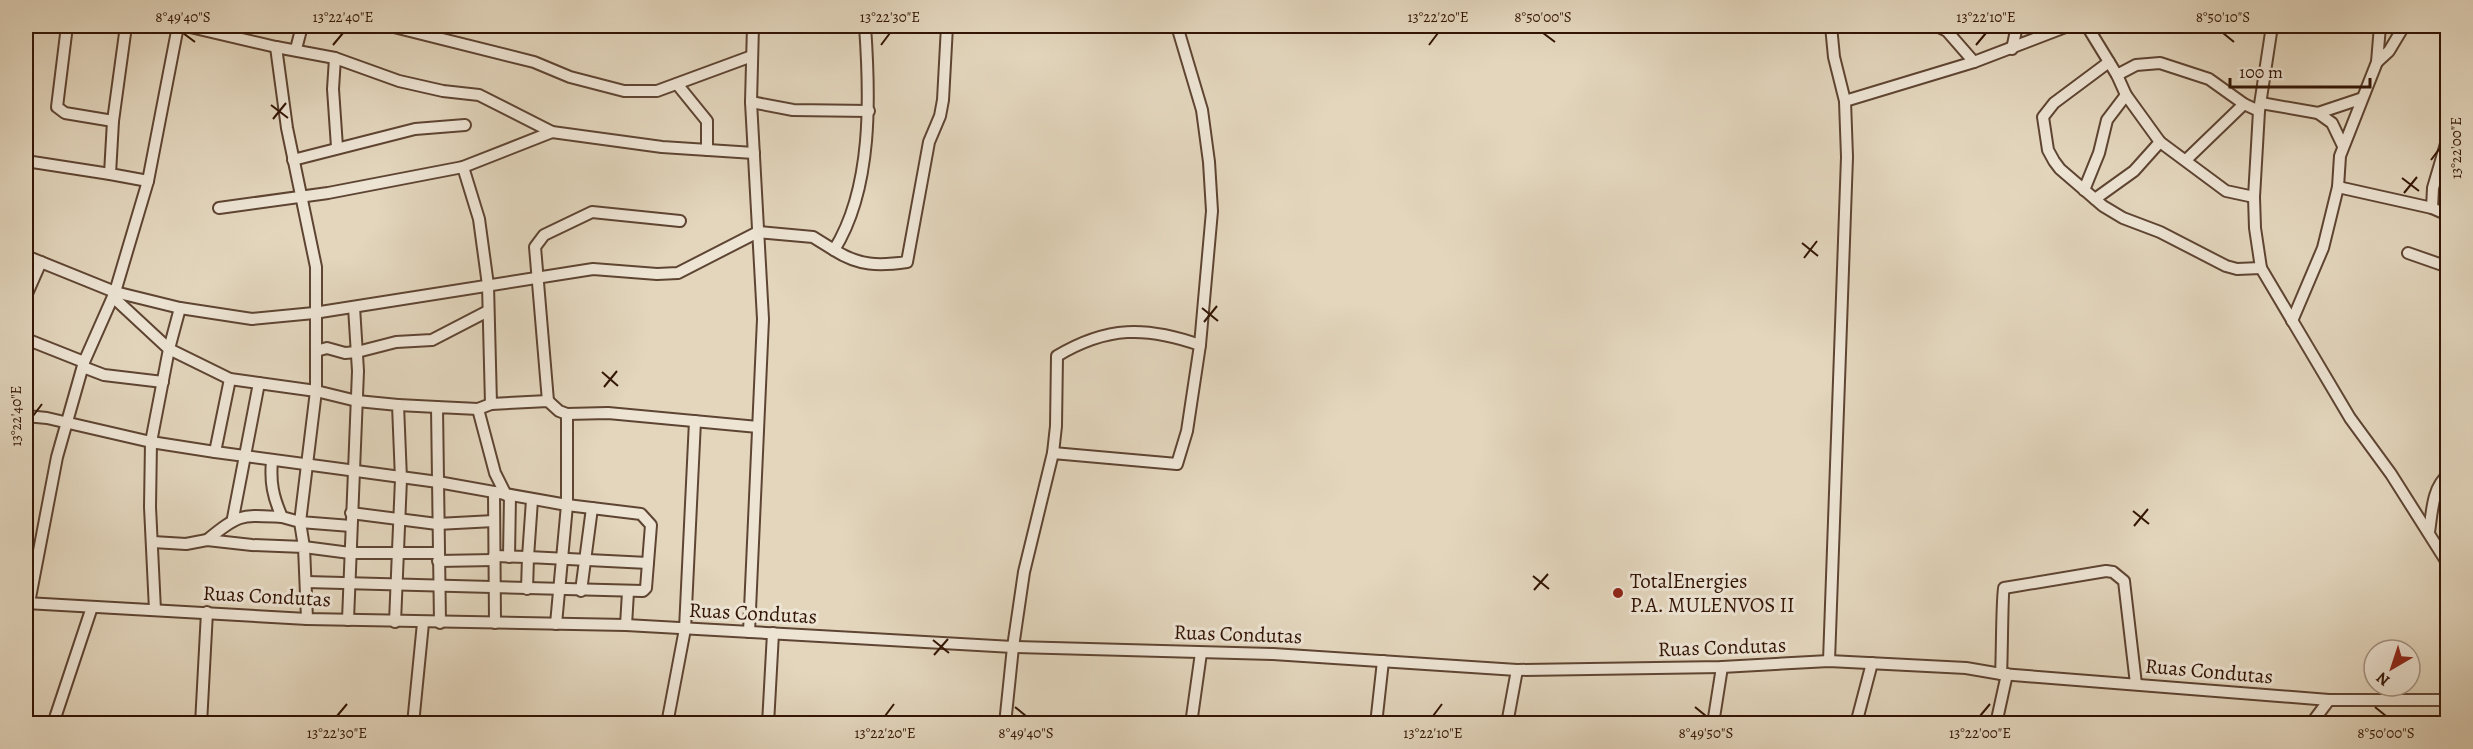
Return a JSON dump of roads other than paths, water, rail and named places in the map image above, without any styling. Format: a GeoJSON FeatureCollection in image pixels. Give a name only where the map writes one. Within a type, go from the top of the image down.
{"type":"FeatureCollection","features":[{"type":"Feature","properties":{"kind":"street"},"geometry":{"type":"LineString","coordinates":[[67,26],[57,107],[65,113],[113,121]]}},
{"type":"Feature","properties":{"kind":"street"},"geometry":{"type":"LineString","coordinates":[[110,174],[113,121],[126,26]]}},
{"type":"Feature","properties":{"kind":"street"},"geometry":{"type":"LineString","coordinates":[[27,603],[51,480],[67,423],[84,364],[114,295],[148,181],[178,26]]}},
{"type":"Feature","properties":{"kind":"street"},"geometry":{"type":"LineString","coordinates":[[186,26],[241,31],[276,47],[335,58],[399,81],[443,91],[479,95],[552,132],[662,147],[754,153]]}},
{"type":"Feature","properties":{"kind":"street"},"geometry":{"type":"LineString","coordinates":[[296,49],[302,26]]}},
{"type":"Feature","properties":{"kind":"street"},"geometry":{"type":"LineString","coordinates":[[390,26],[534,62],[570,77],[624,91],[657,91],[752,56]]}},
{"type":"Feature","properties":{"kind":"street"},"geometry":{"type":"LineString","coordinates":[[749,632],[763,319],[751,102],[753,26]]}},
{"type":"Feature","properties":{"kind":"street"},"geometry":{"type":"LineString","coordinates":[[834,250],[849,221],[867,137],[869,111],[865,26]]}},
{"type":"Feature","properties":{"kind":"street"},"geometry":{"type":"LineString","coordinates":[[26,256],[114,295],[252,319],[314,313],[593,269],[657,274],[678,273],[758,232],[813,237],[846,258],[872,266],[907,262],[928,142],[940,116],[943,100],[947,26]]}},
{"type":"Feature","properties":{"kind":"street"},"geometry":{"type":"LineString","coordinates":[[1053,453],[1177,464],[1187,431],[1200,345],[1212,212],[1209,162],[1202,110],[1177,26]]}},
{"type":"Feature","properties":{"kind":"street"},"geometry":{"type":"LineString","coordinates":[[1829,661],[1847,157],[1845,101],[1834,57],[1831,26]]}},
{"type":"Feature","properties":{"kind":"street"},"geometry":{"type":"LineString","coordinates":[[1937,26],[1947,31],[1974,62]]}},
{"type":"Feature","properties":{"kind":"street"},"geometry":{"type":"LineString","coordinates":[[2012,49],[2017,26]]}},
{"type":"Feature","properties":{"kind":"street"},"geometry":{"type":"LineString","coordinates":[[1845,101],[1974,62],[2068,26]]}},
{"type":"Feature","properties":{"kind":"street"},"geometry":{"type":"LineString","coordinates":[[2087,26],[2117,75],[2126,95],[2160,142],[2226,191],[2254,197]]}},
{"type":"Feature","properties":{"kind":"street"},"geometry":{"type":"LineString","coordinates":[[2272,26],[2260,107],[2254,197],[2255,228],[2261,268],[2350,418],[2429,532],[2448,564]]}},
{"type":"Feature","properties":{"kind":"street"},"geometry":{"type":"LineString","coordinates":[[2381,26],[2394,44]]}},
{"type":"Feature","properties":{"kind":"street"},"geometry":{"type":"LineString","coordinates":[[2292,321],[2323,248],[2338,187],[2339,161],[2360,99],[2377,62],[2381,26]]}},
{"type":"Feature","properties":{"kind":"street"},"geometry":{"type":"LineString","coordinates":[[2377,62],[2394,44],[2404,26]]}},
{"type":"Feature","properties":{"kind":"street"},"geometry":{"type":"LineString","coordinates":[[276,47],[293,160],[303,197],[316,267],[314,313],[316,392],[305,465],[300,522],[304,547],[307,619]]}},
{"type":"Feature","properties":{"kind":"street"},"geometry":{"type":"LineString","coordinates":[[335,58],[333,89],[337,147]]}},
{"type":"Feature","properties":{"kind":"street"},"geometry":{"type":"LineString","coordinates":[[2109,62],[2054,103],[2043,117],[2048,150],[2054,161],[2084,190],[2123,218],[2160,232],[2226,266],[2237,269],[2261,268]]}},
{"type":"Feature","properties":{"kind":"street"},"geometry":{"type":"LineString","coordinates":[[2117,75],[2136,64],[2160,63],[2209,79],[2244,104],[2260,107],[2318,112],[2360,99]]}},
{"type":"Feature","properties":{"kind":"street"},"geometry":{"type":"LineString","coordinates":[[677,84],[707,121],[707,150]]}},
{"type":"Feature","properties":{"kind":"street"},"geometry":{"type":"LineString","coordinates":[[2084,190],[2099,153],[2107,120],[2126,95]]}},
{"type":"Feature","properties":{"kind":"street"},"geometry":{"type":"LineString","coordinates":[[751,102],[793,110],[869,111]]}},
{"type":"Feature","properties":{"kind":"street"},"geometry":{"type":"LineString","coordinates":[[2186,160],[2244,104]]}},
{"type":"Feature","properties":{"kind":"street"},"geometry":{"type":"LineString","coordinates":[[2318,112],[2331,123],[2343,146]]}},
{"type":"Feature","properties":{"kind":"street"},"geometry":{"type":"LineString","coordinates":[[293,160],[415,129],[465,125]]}},
{"type":"Feature","properties":{"kind":"street"},"geometry":{"type":"LineString","coordinates":[[219,208],[303,197],[463,167],[552,132]]}},
{"type":"Feature","properties":{"kind":"street"},"geometry":{"type":"LineString","coordinates":[[2432,208],[2433,188],[2445,154],[2448,137]]}},
{"type":"Feature","properties":{"kind":"street"},"geometry":{"type":"LineString","coordinates":[[2095,199],[2129,176],[2160,142]]}},
{"type":"Feature","properties":{"kind":"street"},"geometry":{"type":"LineString","coordinates":[[26,160],[148,181]]}},
{"type":"Feature","properties":{"kind":"street"},"geometry":{"type":"LineString","coordinates":[[463,167],[479,219],[488,285],[492,404]]}},
{"type":"Feature","properties":{"kind":"street"},"geometry":{"type":"LineString","coordinates":[[2338,187],[2432,208],[2448,215]]}},
{"type":"Feature","properties":{"kind":"street"},"geometry":{"type":"LineString","coordinates":[[680,221],[600,212],[583,214],[544,235],[537,242],[548,401],[558,411],[567,414],[608,413],[758,427]]}},
{"type":"Feature","properties":{"kind":"street"},"geometry":{"type":"LineString","coordinates":[[2408,253],[2448,267]]}},
{"type":"Feature","properties":{"kind":"street"},"geometry":{"type":"LineString","coordinates":[[26,296],[41,262]]}},
{"type":"Feature","properties":{"kind":"street"},"geometry":{"type":"LineString","coordinates":[[114,295],[169,349],[230,379],[316,392],[357,401],[398,405],[478,408],[492,404],[548,401]]}},
{"type":"Feature","properties":{"kind":"street"},"geometry":{"type":"LineString","coordinates":[[348,620],[357,401],[354,307]]}},
{"type":"Feature","properties":{"kind":"street"},"geometry":{"type":"LineString","coordinates":[[155,610],[150,507],[151,442],[169,349],[180,308]]}},
{"type":"Feature","properties":{"kind":"street"},"geometry":{"type":"LineString","coordinates":[[316,351],[327,348],[345,353],[357,352],[396,342],[437,338],[488,311]]}},
{"type":"Feature","properties":{"kind":"street"},"geometry":{"type":"LineString","coordinates":[[1005,723],[1024,572],[1053,453],[1056,426],[1057,356],[1080,344],[1125,332],[1163,333],[1200,345]]}},
{"type":"Feature","properties":{"kind":"street"},"geometry":{"type":"LineString","coordinates":[[26,339],[104,375],[163,382]]}},
{"type":"Feature","properties":{"kind":"street"},"geometry":{"type":"LineString","coordinates":[[215,453],[230,379]]}},
{"type":"Feature","properties":{"kind":"street"},"geometry":{"type":"LineString","coordinates":[[233,518],[259,383]]}},
{"type":"Feature","properties":{"kind":"street"},"geometry":{"type":"LineString","coordinates":[[394,622],[401,479],[398,405]]}},
{"type":"Feature","properties":{"kind":"street"},"geometry":{"type":"LineString","coordinates":[[437,407],[440,623]]}},
{"type":"Feature","properties":{"kind":"street"},"geometry":{"type":"LineString","coordinates":[[478,408],[495,473],[508,495],[509,557]]}},
{"type":"Feature","properties":{"kind":"street"},"geometry":{"type":"LineString","coordinates":[[556,624],[567,506],[567,414]]}},
{"type":"Feature","properties":{"kind":"street"},"geometry":{"type":"LineString","coordinates":[[26,416],[47,418],[151,442],[215,453],[438,482],[567,506],[641,514],[647,517],[651,525],[646,589],[628,592],[350,581],[306,582]]}},
{"type":"Feature","properties":{"kind":"street"},"geometry":{"type":"LineString","coordinates":[[668,723],[685,629],[695,421]]}},
{"type":"Feature","properties":{"kind":"street"},"geometry":{"type":"LineString","coordinates":[[272,461],[270,480],[282,517]]}},
{"type":"Feature","properties":{"kind":"street"},"geometry":{"type":"LineString","coordinates":[[2429,532],[2436,493],[2440,481],[2448,475]]}},
{"type":"Feature","properties":{"kind":"street"},"geometry":{"type":"LineString","coordinates":[[494,492],[495,623]]}},
{"type":"Feature","properties":{"kind":"street"},"geometry":{"type":"LineString","coordinates":[[527,589],[532,500]]}},
{"type":"Feature","properties":{"kind":"street"},"geometry":{"type":"LineString","coordinates":[[581,591],[583,561],[592,508]]}},
{"type":"Feature","properties":{"kind":"street"},"geometry":{"type":"LineString","coordinates":[[351,513],[437,524],[494,521]]}},
{"type":"Feature","properties":{"kind":"street"},"geometry":{"type":"LineString","coordinates":[[207,540],[233,518],[251,515],[351,526]]}},
{"type":"Feature","properties":{"kind":"street"},"geometry":{"type":"LineString","coordinates":[[153,542],[177,544],[207,540],[304,547],[350,553],[438,557],[528,557],[648,563]]}},
{"type":"Feature","properties":{"kind":"street"},"geometry":{"type":"LineString","coordinates":[[1996,723],[2004,674],[2001,594],[2004,588],[2106,571],[2113,572],[2124,581],[2136,684]]}},
{"type":"Feature","properties":{"kind":"street"},"geometry":{"type":"LineString","coordinates":[[626,625],[628,592]]}},
{"type":"Feature","properties":{"kind":"street","name":"Ruas Condutas"},"geometry":{"type":"LineString","coordinates":[[27,603],[307,619],[423,623],[626,625],[1013,646],[1273,654],[1517,670],[1722,667],[1829,661],[1966,668],[2004,674],[2329,700],[2448,700]]}},
{"type":"Feature","properties":{"kind":"street"},"geometry":{"type":"LineString","coordinates":[[53,723],[92,606]]}},
{"type":"Feature","properties":{"kind":"street"},"geometry":{"type":"LineString","coordinates":[[201,723],[207,612]]}},
{"type":"Feature","properties":{"kind":"street"},"geometry":{"type":"LineString","coordinates":[[414,723],[423,623]]}},
{"type":"Feature","properties":{"kind":"street"},"geometry":{"type":"LineString","coordinates":[[768,723],[773,633]]}},
{"type":"Feature","properties":{"kind":"street"},"geometry":{"type":"LineString","coordinates":[[1191,723],[1201,653]]}},
{"type":"Feature","properties":{"kind":"street"},"geometry":{"type":"LineString","coordinates":[[1376,723],[1383,661]]}},
{"type":"Feature","properties":{"kind":"street"},"geometry":{"type":"LineString","coordinates":[[1856,723],[1872,663]]}},
{"type":"Feature","properties":{"kind":"street"},"geometry":{"type":"LineString","coordinates":[[1713,723],[1722,667]]}},
{"type":"Feature","properties":{"kind":"street"},"geometry":{"type":"LineString","coordinates":[[1507,723],[1517,670]]}},
{"type":"Feature","properties":{"kind":"street"},"geometry":{"type":"LineString","coordinates":[[2311,723],[2329,700]]}},
{"type":"Feature","properties":{"kind":"place","name":"TotalEnergies P.A. MULENVOS II"},"geometry":{"type":"Point","coordinates":[1618,593]}}]}
